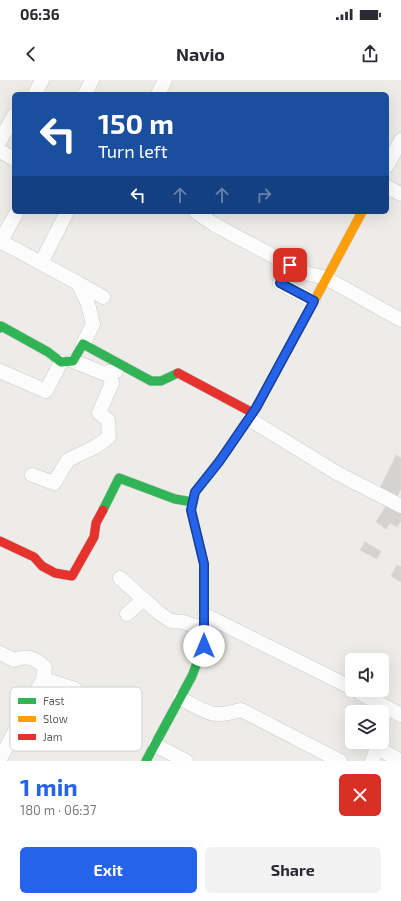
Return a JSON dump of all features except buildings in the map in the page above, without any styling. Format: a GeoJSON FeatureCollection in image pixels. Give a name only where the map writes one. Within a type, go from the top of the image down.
{"type":"FeatureCollection","features":[{"type":"Feature","properties":{"kind":"street"},"geometry":{"type":"LineString","coordinates":[[36,92],[42,80]]}},
{"type":"Feature","properties":{"kind":"street"},"geometry":{"type":"LineString","coordinates":[[86,92],[92,80]]}},
{"type":"Feature","properties":{"kind":"street"},"geometry":{"type":"LineString","coordinates":[[159,92],[165,80]]}},
{"type":"Feature","properties":{"kind":"street"},"geometry":{"type":"LineString","coordinates":[[0,141],[12,119]]}},
{"type":"Feature","properties":{"kind":"street"},"geometry":{"type":"LineString","coordinates":[[389,162],[401,140]]}},
{"type":"Feature","properties":{"kind":"street"},"geometry":{"type":"LineString","coordinates":[[0,151],[12,158]]}},
{"type":"Feature","properties":{"kind":"street"},"geometry":{"type":"LineString","coordinates":[[389,188],[401,194]]}},
{"type":"Feature","properties":{"kind":"street"},"geometry":{"type":"LineString","coordinates":[[16,214],[0,242],[103,297]]}},
{"type":"Feature","properties":{"kind":"street"},"geometry":{"type":"LineString","coordinates":[[41,263],[66,214]]}},
{"type":"Feature","properties":{"kind":"street"},"geometry":{"type":"LineString","coordinates":[[199,214],[215,225],[305,273],[326,278],[401,320]]}},
{"type":"Feature","properties":{"kind":"street"},"geometry":{"type":"LineString","coordinates":[[146,761],[192,676],[204,646],[204,564],[191,510],[195,492],[219,462],[251,416],[361,214]]}},
{"type":"Feature","properties":{"kind":"street"},"geometry":{"type":"LineString","coordinates":[[290,265],[280,283],[314,301]]}},
{"type":"Feature","properties":{"kind":"street"},"geometry":{"type":"LineString","coordinates":[[0,371],[46,391],[67,361],[83,344],[93,324],[88,304],[78,283]]}},
{"type":"Feature","properties":{"kind":"street"},"geometry":{"type":"LineString","coordinates":[[0,328],[1,326],[67,361],[103,373],[131,370]]}},
{"type":"Feature","properties":{"kind":"street"},"geometry":{"type":"LineString","coordinates":[[83,344],[151,381],[161,381],[177,372],[251,416],[337,473],[401,506]]}},
{"type":"Feature","properties":{"kind":"street"},"geometry":{"type":"LineString","coordinates":[[32,475],[54,483],[68,460],[95,447],[109,437],[108,420],[99,413],[112,383],[108,372]]}},
{"type":"Feature","properties":{"kind":"street"},"geometry":{"type":"LineString","coordinates":[[0,541],[34,557],[42,566],[55,574],[72,576],[94,537],[96,523],[119,478],[175,499],[193,502]]}},
{"type":"Feature","properties":{"kind":"street"},"geometry":{"type":"LineString","coordinates":[[120,578],[158,613],[171,620],[205,629]]}},
{"type":"Feature","properties":{"kind":"street"},"geometry":{"type":"LineString","coordinates":[[127,614],[144,599]]}},
{"type":"Feature","properties":{"kind":"street"},"geometry":{"type":"LineString","coordinates":[[205,615],[345,685]]}},
{"type":"Feature","properties":{"kind":"street"},"geometry":{"type":"LineString","coordinates":[[0,653],[14,660],[28,656],[37,659],[45,667],[43,679],[39,687]]}},
{"type":"Feature","properties":{"kind":"street"},"geometry":{"type":"LineString","coordinates":[[43,679],[69,687]]}},
{"type":"Feature","properties":{"kind":"street"},"geometry":{"type":"LineString","coordinates":[[364,697],[371,705]]}},
{"type":"Feature","properties":{"kind":"street"},"geometry":{"type":"LineString","coordinates":[[369,697],[401,715]]}},
{"type":"Feature","properties":{"kind":"street"},"geometry":{"type":"LineString","coordinates":[[180,698],[210,714],[222,716],[241,710],[340,761]]}},
{"type":"Feature","properties":{"kind":"street"},"geometry":{"type":"LineString","coordinates":[[0,759],[10,740]]}},
{"type":"Feature","properties":{"kind":"street"},"geometry":{"type":"LineString","coordinates":[[155,745],[186,761]]}},
{"type":"Feature","properties":{"kind":"street"},"geometry":{"type":"LineString","coordinates":[[376,750],[401,761]]}},
{"type":"Feature","properties":{"kind":"traffic: fast"},"geometry":{"type":"LineString","coordinates":[[0,328],[1,326],[48,352],[61,362],[73,361],[83,344],[151,381],[161,381],[178,373]]}},
{"type":"Feature","properties":{"kind":"traffic: fast"},"geometry":{"type":"LineString","coordinates":[[146,761],[192,676],[204,645],[204,564],[191,510],[195,492],[226,452]]}},
{"type":"Feature","properties":{"kind":"traffic: fast"},"geometry":{"type":"LineString","coordinates":[[103,510],[119,478],[175,499],[193,502]]}},
{"type":"Feature","properties":{"kind":"traffic: slow"},"geometry":{"type":"LineString","coordinates":[[312,305],[361,214]]}},
{"type":"Feature","properties":{"kind":"traffic: jam"},"geometry":{"type":"LineString","coordinates":[[226,452],[256,408],[312,305]]}},
{"type":"Feature","properties":{"kind":"traffic: jam"},"geometry":{"type":"LineString","coordinates":[[178,373],[253,413]]}},
{"type":"Feature","properties":{"kind":"traffic: jam"},"geometry":{"type":"LineString","coordinates":[[0,541],[34,557],[42,566],[55,573],[72,576],[94,537],[96,523],[103,510]]}},
{"type":"Feature","properties":{"kind":"route"},"geometry":{"type":"LineString","coordinates":[[204,646],[204,564],[191,510],[195,492],[219,462],[256,408],[314,301],[280,283],[290,265]]}}]}
